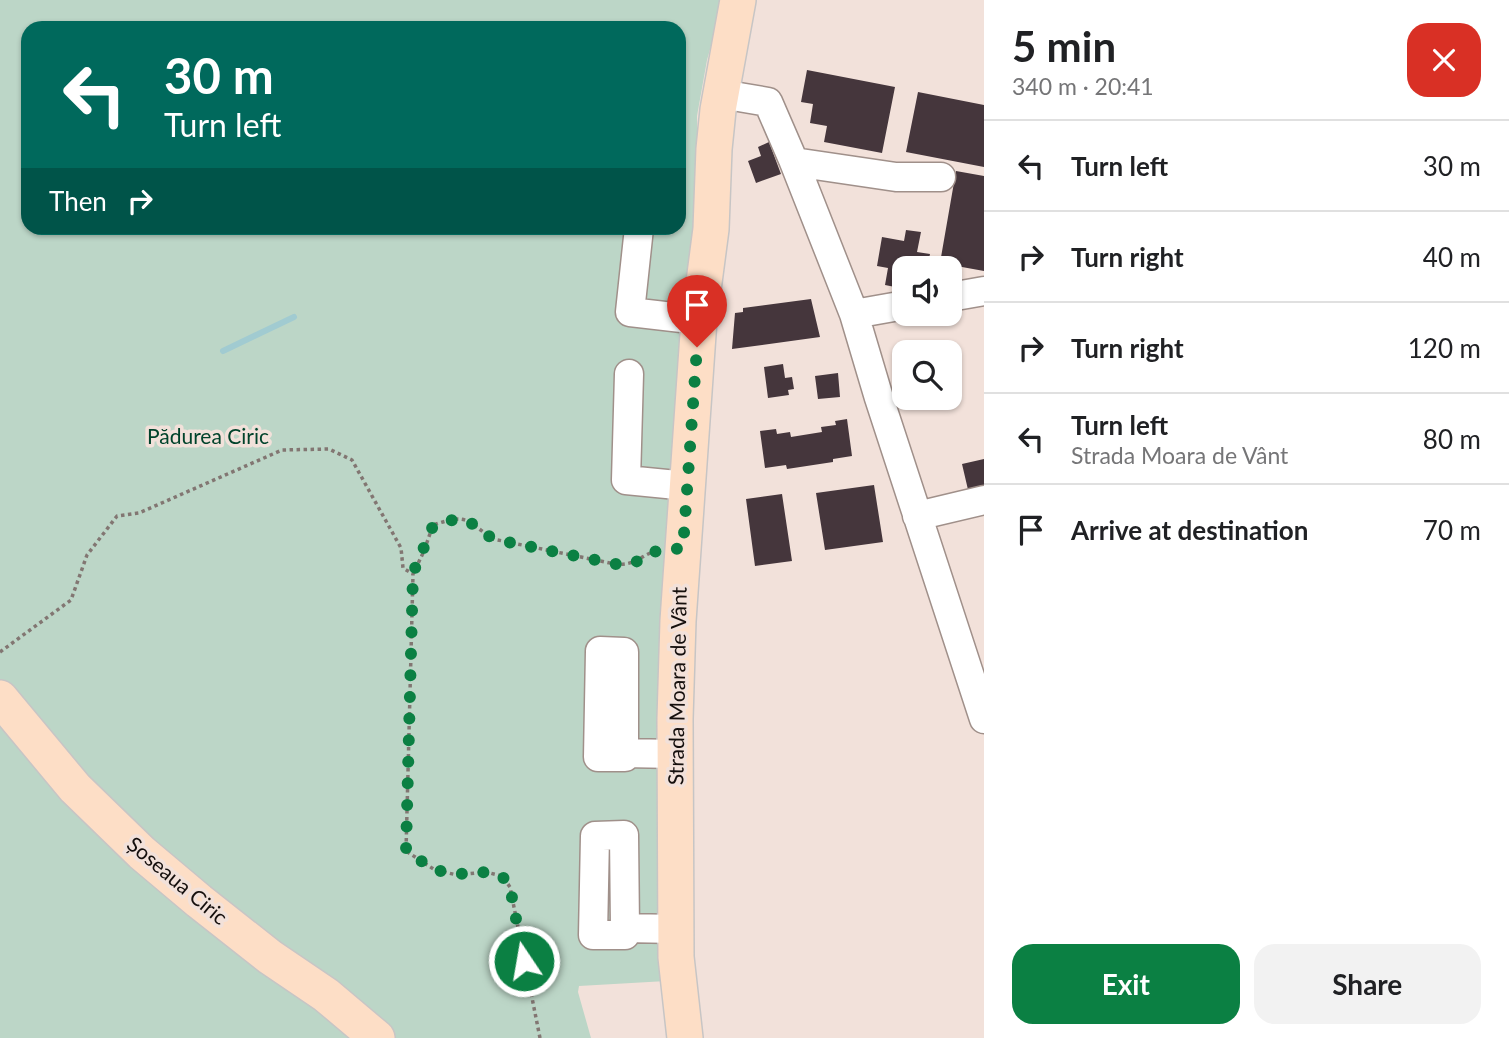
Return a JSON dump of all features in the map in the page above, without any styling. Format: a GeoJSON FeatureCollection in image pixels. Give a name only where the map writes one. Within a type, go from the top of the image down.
{"type":"FeatureCollection","features":[{"type":"Feature","properties":{"kind":"main road","name":"Strada Moara de Vânt"},"geometry":{"type":"LineString","coordinates":[[685,1038],[676,957],[675,754],[678,621],[699,320],[711,229],[714,149],[738,0]]}},
{"type":"Feature","properties":{"kind":"main road","name":"Șoseaua Ciric"},"geometry":{"type":"LineString","coordinates":[[0,698],[75,788],[142,853],[270,957],[326,995],[377,1038]]}},
{"type":"Feature","properties":{"kind":"lane"},"geometry":{"type":"LineString","coordinates":[[721,94],[768,102],[794,162],[854,314],[984,719]]}},
{"type":"Feature","properties":{"kind":"lane"},"geometry":{"type":"LineString","coordinates":[[794,162],[896,177],[942,177]]}},
{"type":"Feature","properties":{"kind":"lane"},"geometry":{"type":"LineString","coordinates":[[638,235],[630,312],[699,320]]}},
{"type":"Feature","properties":{"kind":"lane"},"geometry":{"type":"LineString","coordinates":[[962,295],[984,291]]}},
{"type":"Feature","properties":{"kind":"lane"},"geometry":{"type":"LineString","coordinates":[[854,314],[892,307]]}},
{"type":"Feature","properties":{"kind":"lane"},"geometry":{"type":"LineString","coordinates":[[629,374],[626,480],[687,486]]}},
{"type":"Feature","properties":{"kind":"lane"},"geometry":{"type":"LineString","coordinates":[[917,516],[984,500]]}},
{"type":"Feature","properties":{"kind":"lane"},"geometry":{"type":"LineString","coordinates":[[624,753],[675,754]]}},
{"type":"Feature","properties":{"kind":"lane"},"geometry":{"type":"LineString","coordinates":[[625,928],[676,929]]}},
{"type":"Feature","properties":{"kind":"path"},"geometry":{"type":"LineString","coordinates":[[0,652],[71,600],[87,555],[117,516],[139,513],[282,450],[329,449],[352,460],[401,548],[403,568],[413,573]]}},
{"type":"Feature","properties":{"kind":"path"},"geometry":{"type":"LineString","coordinates":[[540,1038],[510,887],[502,876],[486,872],[457,874],[435,870],[406,851],[413,573],[433,526],[451,519],[467,520],[493,539],[615,564],[625,565],[638,561],[651,552],[683,548]]}},
{"type":"Feature","properties":{"kind":"green space","name":"Pădurea Ciric"},"geometry":{"type":"Polygon","coordinates":[[[0,0],[724,0],[707,60],[697,116],[699,320],[684,980],[579,986],[578,992],[591,1038],[0,1038],[0,0]]]}},
{"type":"Feature","properties":{"kind":"building"},"geometry":{"type":"Polygon","coordinates":[[[807,70],[895,87],[882,153],[824,142],[827,126],[810,123],[813,104],[801,102],[807,70]]]}},
{"type":"Feature","properties":{"kind":"building"},"geometry":{"type":"Polygon","coordinates":[[[918,92],[984,105],[984,167],[906,152],[918,92]]]}},
{"type":"Feature","properties":{"kind":"building"},"geometry":{"type":"Polygon","coordinates":[[[769,142],[781,174],[756,183],[748,161],[761,156],[758,147],[769,142]]]}},
{"type":"Feature","properties":{"kind":"building"},"geometry":{"type":"Polygon","coordinates":[[[956,171],[984,176],[984,271],[962,267],[962,256],[941,256],[956,171]]]}},
{"type":"Feature","properties":{"kind":"building"},"geometry":{"type":"Polygon","coordinates":[[[906,230],[921,232],[917,252],[930,256],[892,256],[892,286],[885,285],[888,268],[877,266],[882,237],[904,241],[906,230]]]}},
{"type":"Feature","properties":{"kind":"building"},"geometry":{"type":"Polygon","coordinates":[[[811,299],[820,337],[732,349],[735,313],[743,312],[743,308],[811,299]]]}},
{"type":"Feature","properties":{"kind":"building"},"geometry":{"type":"Polygon","coordinates":[[[783,364],[785,378],[792,377],[794,389],[788,390],[789,395],[768,398],[764,367],[783,364]]]}},
{"type":"Feature","properties":{"kind":"building"},"geometry":{"type":"Polygon","coordinates":[[[838,373],[840,397],[818,399],[815,376],[838,373]]]}},
{"type":"Feature","properties":{"kind":"building"},"geometry":{"type":"Polygon","coordinates":[[[847,419],[852,456],[833,459],[833,462],[787,469],[786,465],[765,468],[760,431],[776,429],[777,434],[790,432],[791,437],[822,432],[821,427],[836,425],[835,421],[847,419]]]}},
{"type":"Feature","properties":{"kind":"building"},"geometry":{"type":"Polygon","coordinates":[[[984,459],[984,491],[969,494],[962,464],[984,459]]]}},
{"type":"Feature","properties":{"kind":"building"},"geometry":{"type":"Polygon","coordinates":[[[874,485],[883,542],[825,550],[816,493],[874,485]]]}},
{"type":"Feature","properties":{"kind":"building"},"geometry":{"type":"Polygon","coordinates":[[[782,494],[792,561],[755,566],[746,499],[782,494]]]}},
{"type":"Feature","properties":{"kind":"waterway"},"geometry":{"type":"LineString","coordinates":[[223,351],[294,317]]}},
{"type":"Feature","properties":{"kind":"route"},"geometry":{"type":"LineString","coordinates":[[524,961],[510,887],[502,876],[486,872],[457,874],[435,870],[406,851],[413,573],[433,526],[451,519],[467,520],[493,539],[615,564],[625,565],[638,561],[651,552],[683,548],[697,347]]}}]}
